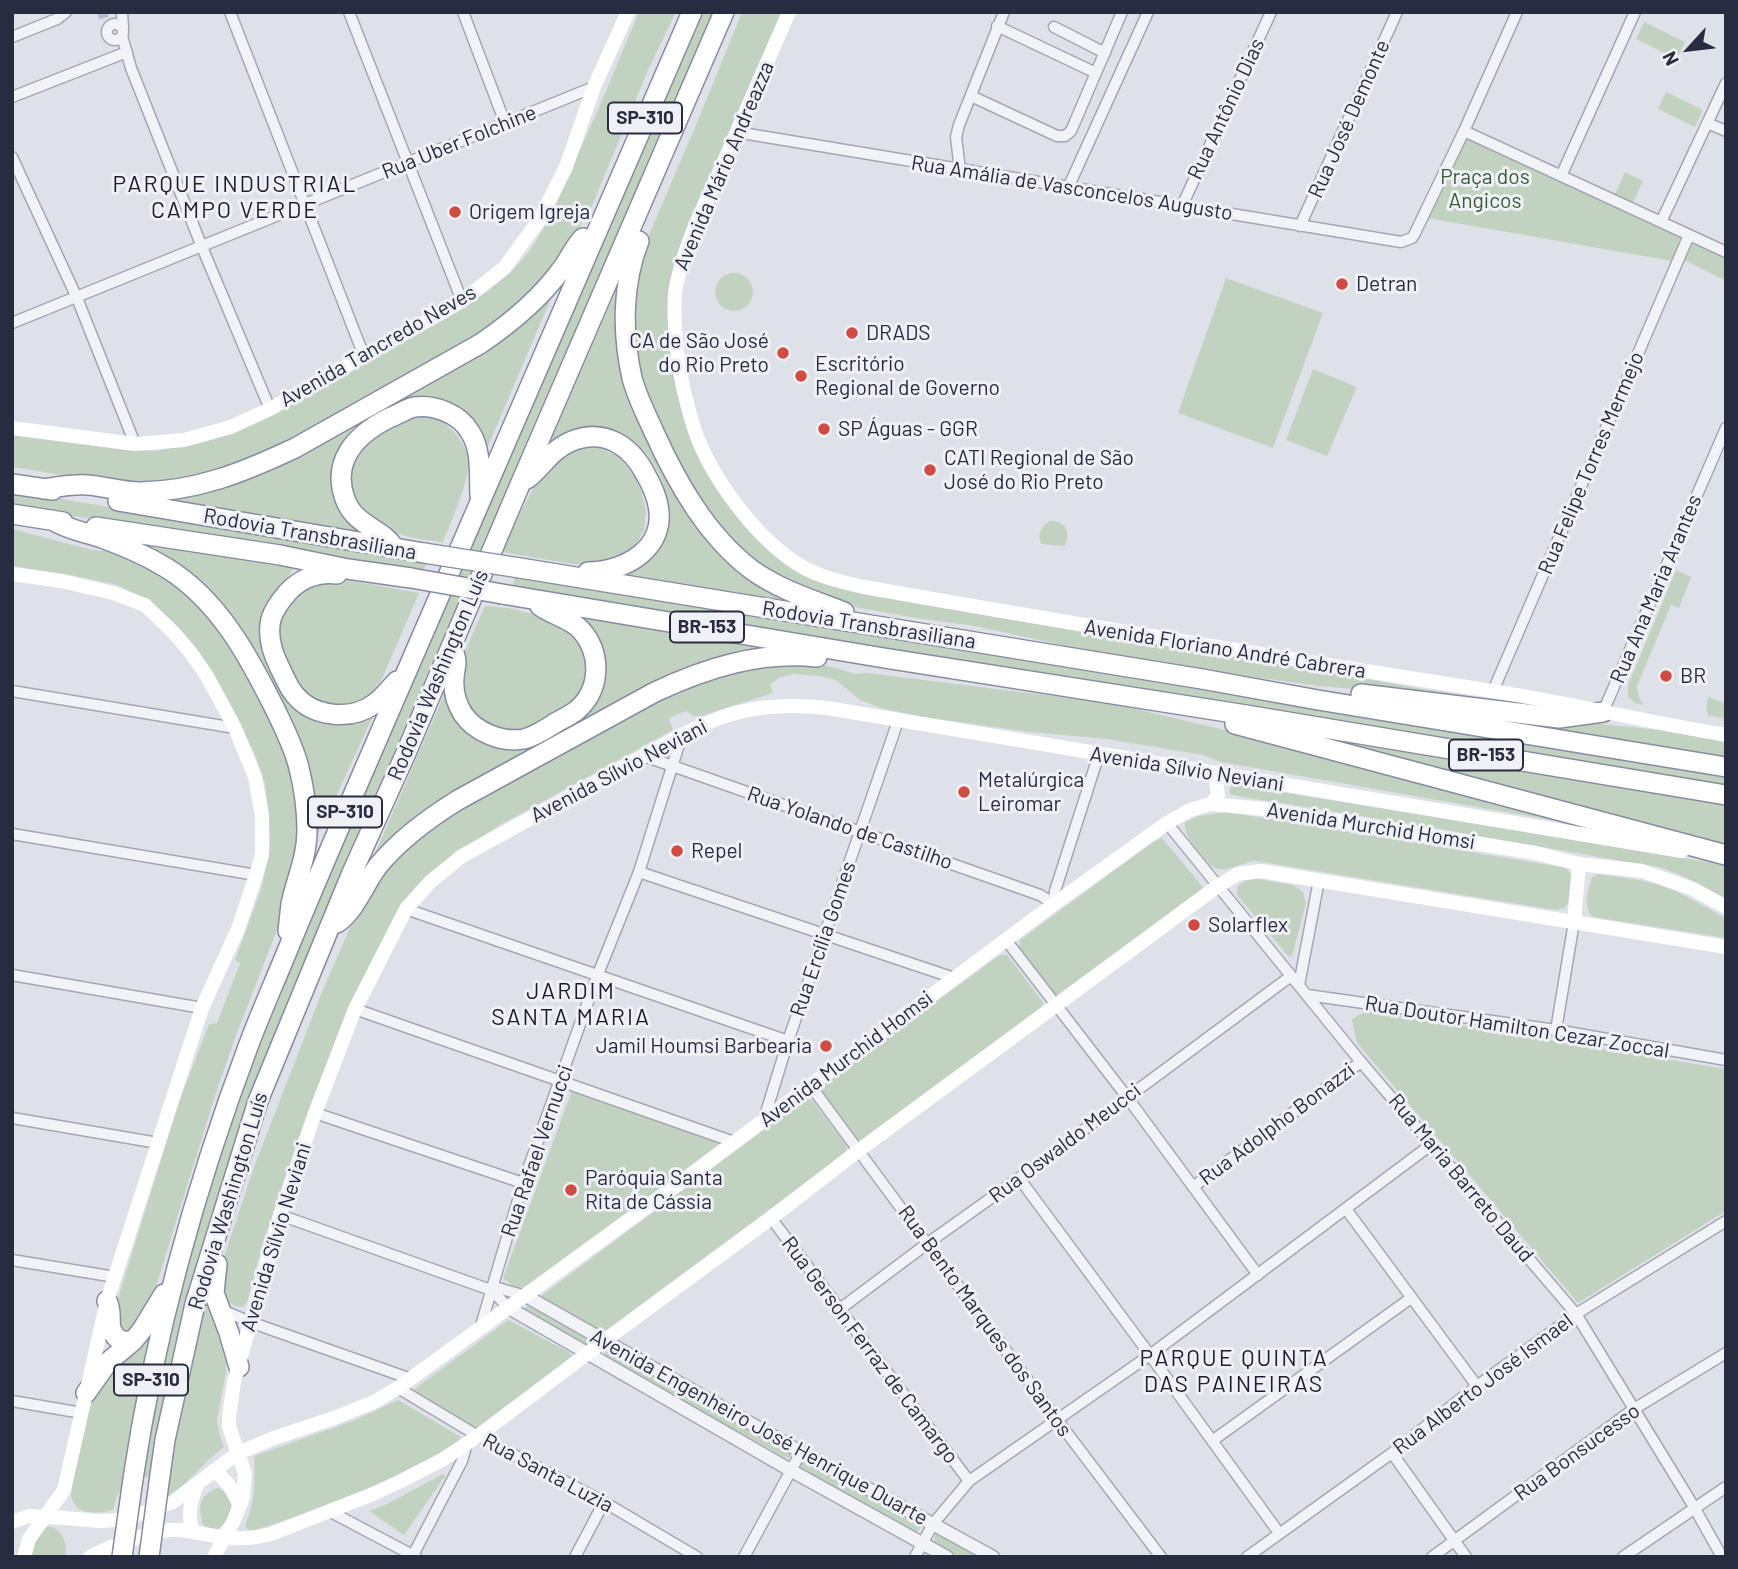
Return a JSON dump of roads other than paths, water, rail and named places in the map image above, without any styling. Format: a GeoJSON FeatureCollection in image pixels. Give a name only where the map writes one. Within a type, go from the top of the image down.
{"type":"FeatureCollection","features":[{"type":"Feature","properties":{"kind":"highway","name":"Rodovia Washington Luís"},"geometry":{"type":"LineString","coordinates":[[122,1557],[146,1402],[161,1327],[195,1202],[250,1042],[332,842],[692,12]]}},
{"type":"Feature","properties":{"kind":"highway","name":"Rodovia Washington Luís"},"geometry":{"type":"LineString","coordinates":[[149,1557],[165,1440],[195,1304],[258,1101],[351,875],[724,12]]}},
{"type":"Feature","properties":{"kind":"highway"},"geometry":{"type":"LineString","coordinates":[[638,213],[642,231],[631,260],[625,314],[632,377],[640,402],[681,486],[702,519],[751,569],[783,589],[895,629]]}},
{"type":"Feature","properties":{"kind":"highway"},"geometry":{"type":"LineString","coordinates":[[43,489],[85,485],[137,492],[178,489],[240,473],[278,456],[504,328],[542,293],[579,242],[599,223]]}},
{"type":"Feature","properties":{"kind":"highway"},"geometry":{"type":"LineString","coordinates":[[395,548],[388,539],[357,518],[346,500],[341,482],[342,465],[348,450],[376,425],[412,407],[444,411],[459,419],[470,432],[478,452],[480,501]]}},
{"type":"Feature","properties":{"kind":"highway"},"geometry":{"type":"LineString","coordinates":[[519,487],[547,458],[574,440],[604,438],[618,443],[639,461],[659,505],[656,536],[645,551],[618,568],[566,575]]}},
{"type":"Feature","properties":{"kind":"highway","name":"Rodovia Transbrasiliana"},"geometry":{"type":"LineString","coordinates":[[12,484],[1726,767]]}},
{"type":"Feature","properties":{"kind":"highway","name":"Rodovia Transbrasiliana"},"geometry":{"type":"LineString","coordinates":[[12,514],[280,555],[348,569],[884,658],[1726,795]]}},
{"type":"Feature","properties":{"kind":"highway"},"geometry":{"type":"LineString","coordinates":[[52,520],[68,529],[136,551],[168,569],[219,614],[243,649],[287,735],[299,766],[305,800],[306,844],[303,865],[291,903],[285,955]]}},
{"type":"Feature","properties":{"kind":"highway"},"geometry":{"type":"LineString","coordinates":[[348,569],[338,574],[308,577],[293,587],[279,602],[271,620],[270,638],[273,654],[285,679],[295,696],[310,707],[343,715],[359,712],[374,704],[407,670]]}},
{"type":"Feature","properties":{"kind":"highway"},"geometry":{"type":"LineString","coordinates":[[452,645],[456,662],[456,699],[462,713],[474,727],[489,735],[506,739],[523,739],[541,732],[576,711],[589,696],[596,679],[596,661],[590,643],[579,628],[531,599]]}},
{"type":"Feature","properties":{"kind":"highway"},"geometry":{"type":"LineString","coordinates":[[330,927],[346,917],[389,854],[432,816],[655,692],[721,666],[760,658],[795,655],[858,661],[884,658]]}},
{"type":"Feature","properties":{"kind":"highway"},"geometry":{"type":"LineString","coordinates":[[1248,687],[1267,684],[1559,718],[1603,712]]}},
{"type":"Feature","properties":{"kind":"highway"},"geometry":{"type":"LineString","coordinates":[[1203,708],[1217,719],[1726,856]]}},
{"type":"Feature","properties":{"kind":"highway"},"geometry":{"type":"LineString","coordinates":[[224,1213],[214,1293],[239,1367]]}},
{"type":"Feature","properties":{"kind":"highway"},"geometry":{"type":"LineString","coordinates":[[86,1393],[108,1362],[142,1330],[173,1282]]}},
{"type":"Feature","properties":{"kind":"highway"},"geometry":{"type":"LineString","coordinates":[[107,1301],[112,1332],[121,1341],[132,1341]]}},
{"type":"Feature","properties":{"kind":"main road","name":"Avenida Tancredo Neves"},"geometry":{"type":"LineString","coordinates":[[12,428],[135,444],[184,440],[231,427],[270,409],[462,301],[504,268],[540,219],[566,167],[594,88],[628,12]]}},
{"type":"Feature","properties":{"kind":"main road","name":"Avenida Mário Andreazza"},"geometry":{"type":"LineString","coordinates":[[745,516],[713,469],[694,430],[681,377],[675,331],[676,283],[704,206],[789,12]]}},
{"type":"Feature","properties":{"kind":"main road","name":"Avenida Floriano André Cabrera"},"geometry":{"type":"LineString","coordinates":[[745,516],[778,550],[801,566],[832,579],[854,584],[1096,628],[1493,691],[1726,735]]}},
{"type":"Feature","properties":{"kind":"main road"},"geometry":{"type":"LineString","coordinates":[[12,574],[61,581],[113,593],[145,605],[174,633],[207,676],[235,728],[255,777],[262,816],[262,855],[256,875],[238,929],[202,1008],[107,1301],[64,1490],[29,1539],[24,1557]]}},
{"type":"Feature","properties":{"kind":"main road","name":"Avenida Sílvio Neviani"},"geometry":{"type":"LineString","coordinates":[[214,1557],[243,1498],[245,1474],[231,1435],[229,1416],[234,1382],[280,1215],[355,1009],[406,909],[430,882],[462,856],[681,735],[743,711],[796,705],[827,708],[1653,847],[1726,856]]}},
{"type":"Feature","properties":{"kind":"main road"},"geometry":{"type":"LineString","coordinates":[[1211,804],[1218,795],[1215,774]]}},
{"type":"Feature","properties":{"kind":"main road","name":"Avenida Murchid Homsi"},"geometry":{"type":"LineString","coordinates":[[12,1522],[29,1516],[100,1521],[137,1515],[173,1502],[238,1453],[374,1402],[398,1388],[1055,904],[1167,823],[1190,810],[1211,804],[1264,808],[1535,853],[1579,864],[1642,871],[1693,889],[1726,907]]}},
{"type":"Feature","properties":{"kind":"main road"},"geometry":{"type":"LineString","coordinates":[[1574,922],[1579,864]]}},
{"type":"Feature","properties":{"kind":"main road"},"geometry":{"type":"LineString","coordinates":[[90,1557],[114,1546],[166,1530],[223,1538],[257,1538],[401,1481],[442,1460],[858,1151],[1238,874],[1261,872],[1318,880],[1726,947]]}},
{"type":"Feature","properties":{"kind":"main road"},"geometry":{"type":"LineString","coordinates":[[213,1471],[227,1481],[240,1506]]}},
{"type":"Feature","properties":{"kind":"main road"},"geometry":{"type":"LineString","coordinates":[[193,1532],[190,1510],[192,1495],[198,1484]]}},
{"type":"Feature","properties":{"kind":"street"},"geometry":{"type":"LineString","coordinates":[[14,33],[57,19],[66,12]]}},
{"type":"Feature","properties":{"kind":"street"},"geometry":{"type":"LineString","coordinates":[[122,12],[124,54]]}},
{"type":"Feature","properties":{"kind":"street"},"geometry":{"type":"LineString","coordinates":[[230,12],[364,356]]}},
{"type":"Feature","properties":{"kind":"street"},"geometry":{"type":"LineString","coordinates":[[349,12],[462,301]]}},
{"type":"Feature","properties":{"kind":"street"},"geometry":{"type":"LineString","coordinates":[[463,12],[506,123]]}},
{"type":"Feature","properties":{"kind":"street"},"geometry":{"type":"LineString","coordinates":[[960,170],[957,136],[959,125],[1004,12]]}},
{"type":"Feature","properties":{"kind":"street"},"geometry":{"type":"LineString","coordinates":[[971,96],[1057,136],[1065,136],[1071,131],[1122,12]]}},
{"type":"Feature","properties":{"kind":"street"},"geometry":{"type":"LineString","coordinates":[[1068,188],[1148,12]]}},
{"type":"Feature","properties":{"kind":"street","name":"Rua Antônio Dias"},"geometry":{"type":"LineString","coordinates":[[1182,206],[1271,12]]}},
{"type":"Feature","properties":{"kind":"street","name":"Rua José Demonte"},"geometry":{"type":"LineString","coordinates":[[1300,226],[1397,12]]}},
{"type":"Feature","properties":{"kind":"street"},"geometry":{"type":"LineString","coordinates":[[1517,12],[1464,131],[1726,252]]}},
{"type":"Feature","properties":{"kind":"street"},"geometry":{"type":"LineString","coordinates":[[1561,176],[1635,12]]}},
{"type":"Feature","properties":{"kind":"street"},"geometry":{"type":"LineString","coordinates":[[104,18],[109,35],[131,68],[270,409]]}},
{"type":"Feature","properties":{"kind":"street"},"geometry":{"type":"LineString","coordinates":[[109,35],[108,29],[113,24],[117,24],[122,32]]}},
{"type":"Feature","properties":{"kind":"street"},"geometry":{"type":"LineString","coordinates":[[997,26],[1096,73]]}},
{"type":"Feature","properties":{"kind":"street"},"geometry":{"type":"LineString","coordinates":[[1054,27],[1105,53]]}},
{"type":"Feature","properties":{"kind":"street"},"geometry":{"type":"LineString","coordinates":[[12,97],[124,54]]}},
{"type":"Feature","properties":{"kind":"street"},"geometry":{"type":"LineString","coordinates":[[1661,222],[1726,83]]}},
{"type":"Feature","properties":{"kind":"street","name":"Rua Uber Folchine"},"geometry":{"type":"LineString","coordinates":[[12,323],[594,88]]}},
{"type":"Feature","properties":{"kind":"street"},"geometry":{"type":"LineString","coordinates":[[1707,123],[1726,131]]}},
{"type":"Feature","properties":{"kind":"street","name":"Rua Amália de Vasconcelos Augusto"},"geometry":{"type":"LineString","coordinates":[[736,132],[1396,242],[1412,238],[1464,131]]}},
{"type":"Feature","properties":{"kind":"street"},"geometry":{"type":"LineString","coordinates":[[12,157],[77,299],[135,444]]}},
{"type":"Feature","properties":{"kind":"street","name":"Rua Felipe Torres Mermejo"},"geometry":{"type":"LineString","coordinates":[[1493,691],[1689,235]]}},
{"type":"Feature","properties":{"kind":"street","name":"Rua Ana Maria Arantes"},"geometry":{"type":"LineString","coordinates":[[1603,712],[1726,428]]}},
{"type":"Feature","properties":{"kind":"street"},"geometry":{"type":"LineString","coordinates":[[12,691],[235,728]]}},
{"type":"Feature","properties":{"kind":"street","name":"Rua Ercília Gomes"},"geometry":{"type":"LineString","coordinates":[[764,1119],[788,1041],[898,721]]}},
{"type":"Feature","properties":{"kind":"street","name":"Rua Rafael Vernucci"},"geometry":{"type":"LineString","coordinates":[[480,1329],[523,1183],[598,974],[639,872],[681,735]]}},
{"type":"Feature","properties":{"kind":"street"},"geometry":{"type":"LineString","coordinates":[[1055,904],[1055,891],[1099,754]]}},
{"type":"Feature","properties":{"kind":"street","name":"Rua Yolando de Castilho"},"geometry":{"type":"LineString","coordinates":[[644,756],[1040,895],[1055,904]]}},
{"type":"Feature","properties":{"kind":"street","name":"Rua Maria Barreto Daud"},"geometry":{"type":"LineString","coordinates":[[1167,823],[1361,1062],[1576,1314],[1722,1557]]}},
{"type":"Feature","properties":{"kind":"street"},"geometry":{"type":"LineString","coordinates":[[12,834],[256,875]]}},
{"type":"Feature","properties":{"kind":"street"},"geometry":{"type":"LineString","coordinates":[[639,872],[954,978]]}},
{"type":"Feature","properties":{"kind":"street"},"geometry":{"type":"LineString","coordinates":[[1295,981],[1318,880]]}},
{"type":"Feature","properties":{"kind":"street"},"geometry":{"type":"LineString","coordinates":[[406,909],[788,1041]]}},
{"type":"Feature","properties":{"kind":"street"},"geometry":{"type":"LineString","coordinates":[[1556,1030],[1574,922]]}},
{"type":"Feature","properties":{"kind":"street"},"geometry":{"type":"LineString","coordinates":[[1006,940],[1127,1097],[1258,1275]]}},
{"type":"Feature","properties":{"kind":"street"},"geometry":{"type":"LineString","coordinates":[[12,975],[202,1008]]}},
{"type":"Feature","properties":{"kind":"street","name":"Rua Oswaldo Meucci"},"geometry":{"type":"LineString","coordinates":[[840,1309],[1127,1097],[1295,981]]}},
{"type":"Feature","properties":{"kind":"street","name":"Rua Doutor Hamilton Cezar Zoccal"},"geometry":{"type":"LineString","coordinates":[[1307,995],[1556,1030],[1726,1060]]}},
{"type":"Feature","properties":{"kind":"street"},"geometry":{"type":"LineString","coordinates":[[355,1009],[733,1142]]}},
{"type":"Feature","properties":{"kind":"street","name":"Rua Adolpho Bonazzi"},"geometry":{"type":"LineString","coordinates":[[1193,1187],[1361,1062]]}},
{"type":"Feature","properties":{"kind":"street","name":"Rua Bento Marques dos Santos"},"geometry":{"type":"LineString","coordinates":[[810,1085],[1161,1557]]}},
{"type":"Feature","properties":{"kind":"street"},"geometry":{"type":"LineString","coordinates":[[315,1113],[523,1183]]}},
{"type":"Feature","properties":{"kind":"street"},"geometry":{"type":"LineString","coordinates":[[12,1118],[158,1143]]}},
{"type":"Feature","properties":{"kind":"street"},"geometry":{"type":"LineString","coordinates":[[915,1557],[933,1524],[969,1482],[1150,1355],[1432,1144]]}},
{"type":"Feature","properties":{"kind":"street"},"geometry":{"type":"LineString","coordinates":[[1019,1178],[1279,1533]]}},
{"type":"Feature","properties":{"kind":"street"},"geometry":{"type":"LineString","coordinates":[[1346,1209],[1476,1386]]}},
{"type":"Feature","properties":{"kind":"street"},"geometry":{"type":"LineString","coordinates":[[280,1215],[491,1290],[509,1308]]}},
{"type":"Feature","properties":{"kind":"street","name":"Rua Gerson Ferraz de Camargo"},"geometry":{"type":"LineString","coordinates":[[771,1218],[969,1482]]}},
{"type":"Feature","properties":{"kind":"street","name":"Rua Alberto José Ismael"},"geometry":{"type":"LineString","coordinates":[[1247,1557],[1576,1314],[1726,1221]]}},
{"type":"Feature","properties":{"kind":"street"},"geometry":{"type":"LineString","coordinates":[[12,1259],[115,1277]]}},
{"type":"Feature","properties":{"kind":"street"},"geometry":{"type":"LineString","coordinates":[[491,1290],[498,1288],[526,1296]]}},
{"type":"Feature","properties":{"kind":"street","name":"Avenida Engenheiro José Henrique Duarte"},"geometry":{"type":"LineString","coordinates":[[526,1296],[993,1557]]}},
{"type":"Feature","properties":{"kind":"street"},"geometry":{"type":"LineString","coordinates":[[1212,1441],[1411,1298]]}},
{"type":"Feature","properties":{"kind":"street","name":"Avenida Engenheiro José Henrique Duarte"},"geometry":{"type":"LineString","coordinates":[[509,1308],[947,1557]]}},
{"type":"Feature","properties":{"kind":"street"},"geometry":{"type":"LineString","coordinates":[[219,1309],[411,1379]]}},
{"type":"Feature","properties":{"kind":"street","name":"Rua Bonsucesso"},"geometry":{"type":"LineString","coordinates":[[1432,1557],[1634,1409],[1726,1353]]}},
{"type":"Feature","properties":{"kind":"street","name":"Rua Santa Luzia"},"geometry":{"type":"LineString","coordinates":[[398,1388],[472,1439],[604,1502],[698,1557]]}},
{"type":"Feature","properties":{"kind":"street"},"geometry":{"type":"LineString","coordinates":[[12,1401],[82,1413]]}},
{"type":"Feature","properties":{"kind":"street"},"geometry":{"type":"LineString","coordinates":[[329,1511],[414,1556],[472,1439]]}},
{"type":"Feature","properties":{"kind":"street"},"geometry":{"type":"LineString","coordinates":[[744,1557],[801,1452]]}},
{"type":"Feature","properties":{"kind":"street"},"geometry":{"type":"LineString","coordinates":[[1392,1452],[1466,1557]]}},
{"type":"Feature","properties":{"kind":"street"},"geometry":{"type":"LineString","coordinates":[[1623,1557],[1726,1487]]}},
{"type":"Feature","properties":{"kind":"street"},"geometry":{"type":"LineString","coordinates":[[575,1557],[604,1502]]}},
{"type":"Feature","properties":{"kind":"tunnel"},"geometry":{"type":"LineString","coordinates":[[102,12],[104,18]]}},
{"type":"Feature","properties":{"kind":"place","name":"Origem Igreja"},"geometry":{"type":"Point","coordinates":[455,212]}},
{"type":"Feature","properties":{"kind":"place","name":"Detran"},"geometry":{"type":"Point","coordinates":[1342,284]}},
{"type":"Feature","properties":{"kind":"place","name":"DRADS"},"geometry":{"type":"Point","coordinates":[852,333]}},
{"type":"Feature","properties":{"kind":"place","name":"CA de São José do Rio Preto"},"geometry":{"type":"Point","coordinates":[783,353]}},
{"type":"Feature","properties":{"kind":"place","name":"Escritório Regional de Governo"},"geometry":{"type":"Point","coordinates":[801,376]}},
{"type":"Feature","properties":{"kind":"place","name":"SP Águas - GGR"},"geometry":{"type":"Point","coordinates":[824,429]}},
{"type":"Feature","properties":{"kind":"place","name":"CATI Regional de São José do Rio Preto"},"geometry":{"type":"Point","coordinates":[930,470]}},
{"type":"Feature","properties":{"kind":"place","name":"BR"},"geometry":{"type":"Point","coordinates":[1666,676]}},
{"type":"Feature","properties":{"kind":"place","name":"Metalúrgica Leiromar"},"geometry":{"type":"Point","coordinates":[964,792]}},
{"type":"Feature","properties":{"kind":"place","name":"Repel"},"geometry":{"type":"Point","coordinates":[677,851]}},
{"type":"Feature","properties":{"kind":"place","name":"Solarflex"},"geometry":{"type":"Point","coordinates":[1194,925]}},
{"type":"Feature","properties":{"kind":"place","name":"Jamil Houmsi Barbearia"},"geometry":{"type":"Point","coordinates":[826,1046]}},
{"type":"Feature","properties":{"kind":"place","name":"Paróquia Santa Rita de Cássia"},"geometry":{"type":"Point","coordinates":[571,1190]}},
{"type":"Feature","properties":{"kind":"district","name":"PARQUE INDUSTRIAL CAMPO VERDE"},"geometry":{"type":"Point","coordinates":[235,197]}},
{"type":"Feature","properties":{"kind":"district","name":"JARDIM SANTA MARIA"},"geometry":{"type":"Point","coordinates":[571,1004]}},
{"type":"Feature","properties":{"kind":"district","name":"PARQUE QUINTA DAS PAINEIRAS"},"geometry":{"type":"Point","coordinates":[1234,1371]}},
{"type":"Feature","properties":{"kind":"park label","name":"Praça dos Angicos"},"geometry":{"type":"Point","coordinates":[1485,189]}}]}
